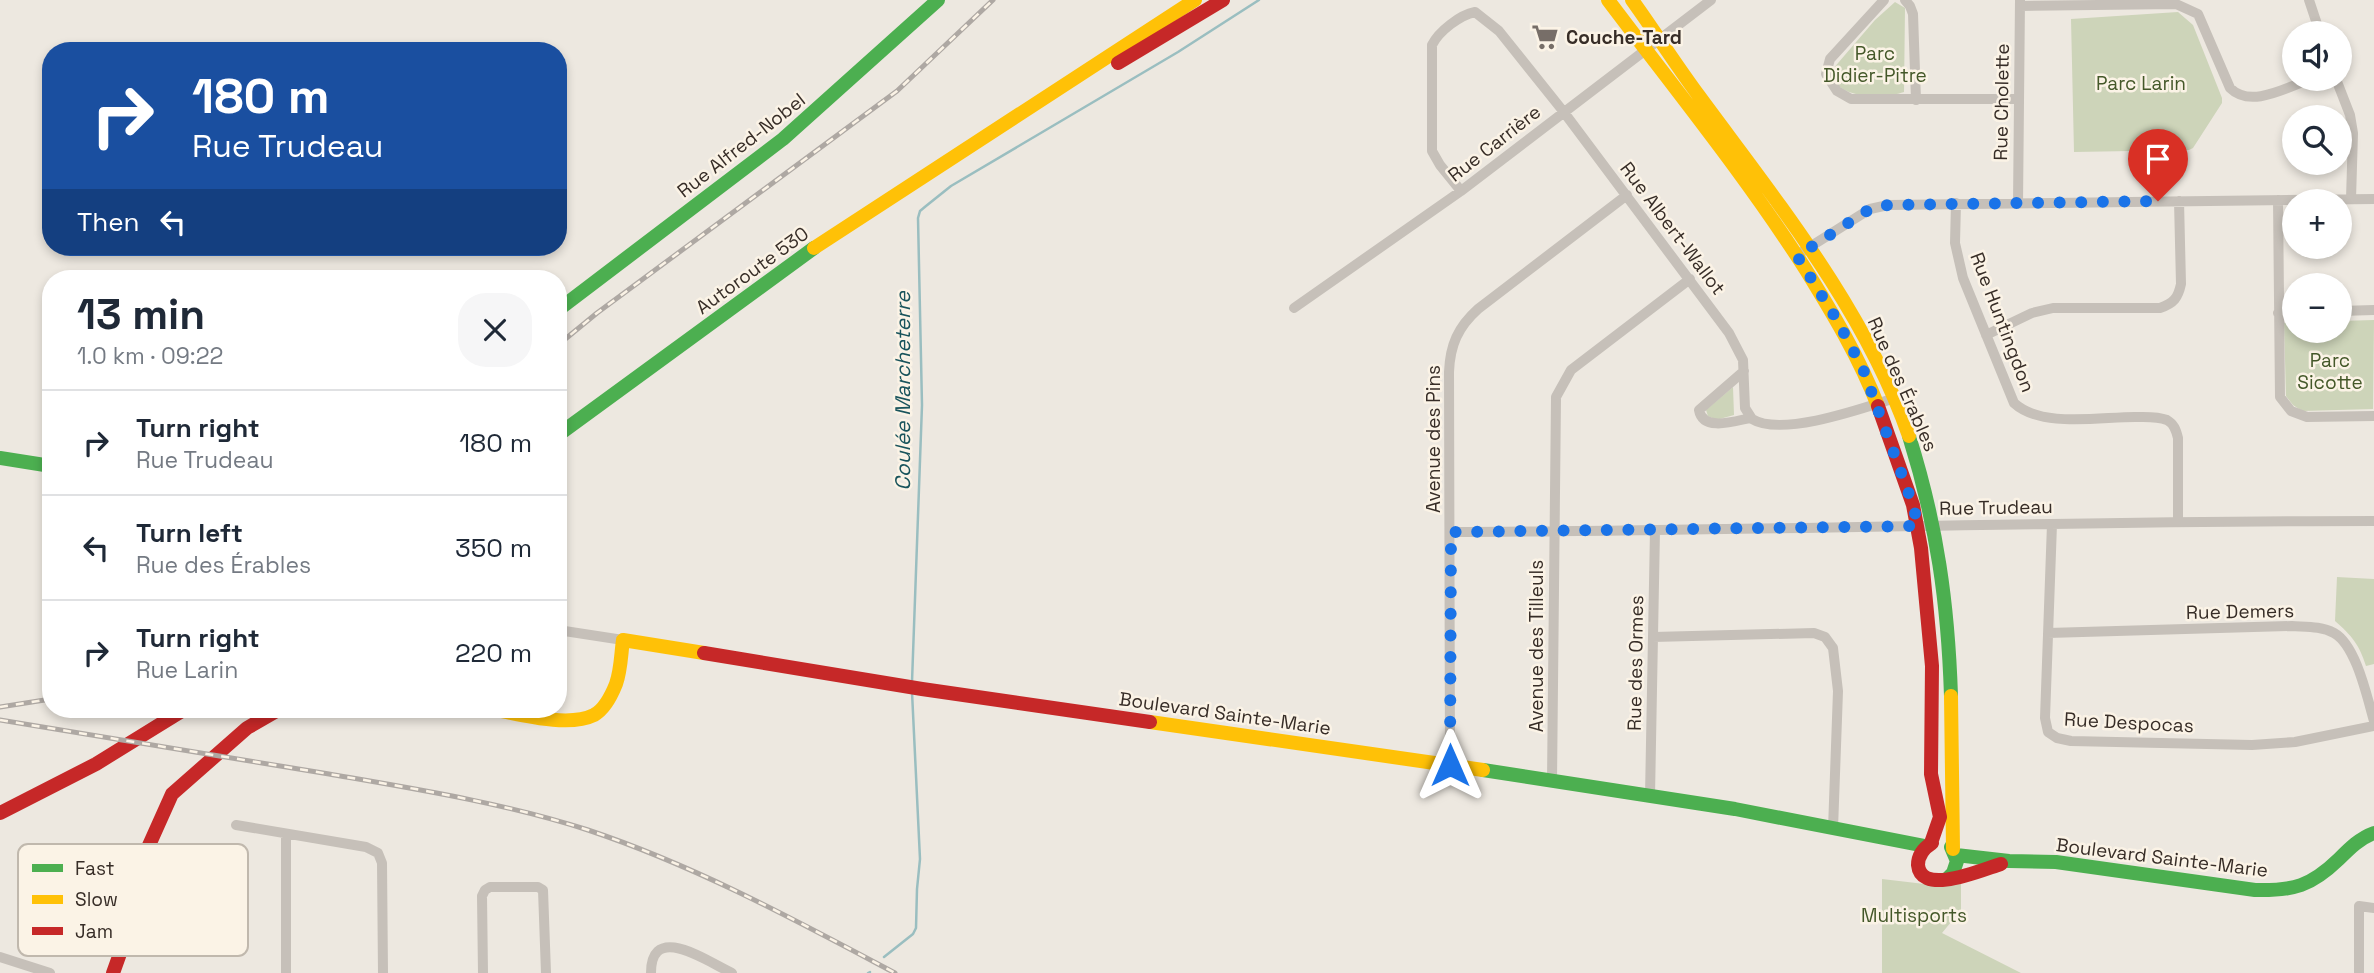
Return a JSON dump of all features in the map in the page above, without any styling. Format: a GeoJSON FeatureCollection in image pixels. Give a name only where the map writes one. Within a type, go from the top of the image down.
{"type":"FeatureCollection","features":[{"type":"Feature","properties":{"kind":"main road","name":"Rue Alfred-Nobel"},"geometry":{"type":"LineString","coordinates":[[567,303],[783,138],[938,0]]}},
{"type":"Feature","properties":{"kind":"main road","name":"Autoroute 530"},"geometry":{"type":"LineString","coordinates":[[567,428],[785,268],[1195,0]]}},
{"type":"Feature","properties":{"kind":"main road","name":"Autoroute 530"},"geometry":{"type":"LineString","coordinates":[[973,143],[1136,53],[1223,0]]}},
{"type":"Feature","properties":{"kind":"main road","name":"Rue des Érables"},"geometry":{"type":"LineString","coordinates":[[1608,0],[1773,218],[1837,320],[1863,369],[1877,404],[1918,526],[1932,666],[1931,774],[1940,817],[1928,845]]}},
{"type":"Feature","properties":{"kind":"main road","name":"Rue des Érables"},"geometry":{"type":"LineString","coordinates":[[1632,0],[1692,87],[1810,246],[1868,344],[1892,399],[1924,485],[1934,526],[1949,640],[1954,852]]}},
{"type":"Feature","properties":{"kind":"main road"},"geometry":{"type":"LineString","coordinates":[[0,458],[42,465]]}},
{"type":"Feature","properties":{"kind":"main road"},"geometry":{"type":"LineString","coordinates":[[555,718],[580,719],[597,714],[616,682],[623,640]]}},
{"type":"Feature","properties":{"kind":"main road","name":"Boulevard Sainte-Marie"},"geometry":{"type":"LineString","coordinates":[[623,640],[922,689],[1735,809],[1885,840],[1928,845],[1942,842],[1954,852],[2010,861],[2056,862],[2255,890],[2281,891],[2306,886],[2321,877],[2354,844],[2374,833]]}},
{"type":"Feature","properties":{"kind":"main road"},"geometry":{"type":"LineString","coordinates":[[0,813],[96,764],[170,718]]}},
{"type":"Feature","properties":{"kind":"main road"},"geometry":{"type":"LineString","coordinates":[[150,844],[172,794],[247,728],[264,718]]}},
{"type":"Feature","properties":{"kind":"main road","name":"Boulevard Sainte-Marie"},"geometry":{"type":"LineString","coordinates":[[1885,840],[1903,850],[1918,863],[1923,875],[1935,881],[2010,861]]}},
{"type":"Feature","properties":{"kind":"main road"},"geometry":{"type":"LineString","coordinates":[[1918,863],[1918,857],[1928,845]]}},
{"type":"Feature","properties":{"kind":"main road"},"geometry":{"type":"LineString","coordinates":[[1948,878],[1956,867],[1954,852]]}},
{"type":"Feature","properties":{"kind":"main road"},"geometry":{"type":"LineString","coordinates":[[113,973],[119,956]]}},
{"type":"Feature","properties":{"kind":"street","name":"Rue Carrière"},"geometry":{"type":"LineString","coordinates":[[1294,308],[1461,191],[1711,0]]}},
{"type":"Feature","properties":{"kind":"street"},"geometry":{"type":"LineString","coordinates":[[1884,0],[1830,59],[1826,74],[1838,91],[1851,99],[2019,99]]}},
{"type":"Feature","properties":{"kind":"street"},"geometry":{"type":"LineString","coordinates":[[1905,0],[1913,14],[1916,100]]}},
{"type":"Feature","properties":{"kind":"street"},"geometry":{"type":"LineString","coordinates":[[2309,0],[2316,21]]}},
{"type":"Feature","properties":{"kind":"street"},"geometry":{"type":"LineString","coordinates":[[2020,3],[2176,4],[2198,14],[2230,88],[2246,98],[2256,98],[2282,89]]}},
{"type":"Feature","properties":{"kind":"street","name":"Rue Cholette"},"geometry":{"type":"LineString","coordinates":[[2018,204],[2020,3]]}},
{"type":"Feature","properties":{"kind":"street","name":"Rue Albert-Wallot"},"geometry":{"type":"LineString","coordinates":[[1461,191],[1432,151],[1432,45],[1438,36],[1462,16],[1475,12],[1492,24],[1563,111],[1690,279],[1734,342],[1743,360],[1745,408],[1751,418]]}},
{"type":"Feature","properties":{"kind":"street"},"geometry":{"type":"LineString","coordinates":[[2341,91],[2350,115],[2353,133],[2351,189]]}},
{"type":"Feature","properties":{"kind":"street","name":"Avenue des Pins"},"geometry":{"type":"LineString","coordinates":[[1450,765],[1450,358],[1456,336],[1478,309],[1626,195]]}},
{"type":"Feature","properties":{"kind":"street"},"geometry":{"type":"LineString","coordinates":[[2352,199],[2374,199]]}},
{"type":"Feature","properties":{"kind":"street"},"geometry":{"type":"LineString","coordinates":[[2278,200],[2279,388],[2285,405],[2298,415],[2307,417],[2374,416]]}},
{"type":"Feature","properties":{"kind":"street"},"geometry":{"type":"LineString","coordinates":[[1797,256],[1870,209],[1888,205],[2282,200]]}},
{"type":"Feature","properties":{"kind":"street"},"geometry":{"type":"LineString","coordinates":[[1986,335],[2032,313],[2053,308],[2160,308],[2171,304],[2178,296],[2181,284],[2179,201]]}},
{"type":"Feature","properties":{"kind":"street","name":"Rue Huntingdon"},"geometry":{"type":"LineString","coordinates":[[1956,203],[1955,243],[1959,260],[2014,403],[2024,412],[2048,418],[2150,416],[2170,421],[2178,438],[2178,521]]}},
{"type":"Feature","properties":{"kind":"street","name":"Avenue des Tilleuls"},"geometry":{"type":"LineString","coordinates":[[1552,781],[1555,406],[1565,378],[1579,363],[1690,279]]}},
{"type":"Feature","properties":{"kind":"street"},"geometry":{"type":"LineString","coordinates":[[2352,311],[2374,310]]}},
{"type":"Feature","properties":{"kind":"street"},"geometry":{"type":"LineString","coordinates":[[2278,313],[2282,313]]}},
{"type":"Feature","properties":{"kind":"street"},"geometry":{"type":"LineString","coordinates":[[1744,371],[1700,408],[1699,414],[1704,420],[1711,423],[1751,418],[1765,423],[1811,422],[1892,399]]}},
{"type":"Feature","properties":{"kind":"street","name":"Rue Trudeau"},"geometry":{"type":"LineString","coordinates":[[1451,532],[2374,520]]}},
{"type":"Feature","properties":{"kind":"street","name":"Rue Despocas"},"geometry":{"type":"LineString","coordinates":[[2052,524],[2045,718],[2048,732],[2057,738],[2071,741],[2252,745],[2295,742],[2374,723]]}},
{"type":"Feature","properties":{"kind":"street","name":"Rue des Ormes"},"geometry":{"type":"LineString","coordinates":[[1650,796],[1655,530]]}},
{"type":"Feature","properties":{"kind":"street","name":"Rue Demers"},"geometry":{"type":"LineString","coordinates":[[2048,633],[2292,626],[2321,628],[2336,634],[2346,643],[2356,663],[2374,723]]}},
{"type":"Feature","properties":{"kind":"street","name":"Boulevard Sainte-Marie"},"geometry":{"type":"LineString","coordinates":[[567,631],[623,640]]}},
{"type":"Feature","properties":{"kind":"street"},"geometry":{"type":"LineString","coordinates":[[1653,637],[1814,633],[1825,637],[1832,648],[1838,691],[1833,829]]}},
{"type":"Feature","properties":{"kind":"street"},"geometry":{"type":"LineString","coordinates":[[236,825],[366,847],[378,853],[382,863],[383,973]]}},
{"type":"Feature","properties":{"kind":"street"},"geometry":{"type":"LineString","coordinates":[[285,834],[286,973]]}},
{"type":"Feature","properties":{"kind":"street"},"geometry":{"type":"LineString","coordinates":[[483,973],[482,895],[492,887],[538,887],[543,890],[546,973]]}},
{"type":"Feature","properties":{"kind":"street"},"geometry":{"type":"LineString","coordinates":[[2359,973],[2359,906],[2374,908]]}},
{"type":"Feature","properties":{"kind":"street"},"geometry":{"type":"LineString","coordinates":[[651,973],[656,952],[665,946],[678,947],[732,973]]}},
{"type":"Feature","properties":{"kind":"street"},"geometry":{"type":"LineString","coordinates":[[0,957],[50,973]]}},
{"type":"Feature","properties":{"kind":"green space","name":"Parc Didier-Pitre"},"geometry":{"type":"Polygon","coordinates":[[[1895,2],[1905,8],[1904,92],[1872,96],[1849,92],[1840,87],[1834,80],[1832,70],[1875,20],[1895,2]]]}},
{"type":"Feature","properties":{"kind":"green space","name":"Parc Larin"},"geometry":{"type":"Polygon","coordinates":[[[2178,12],[2193,25],[2222,98],[2222,103],[2193,148],[2074,152],[2071,19],[2178,12]]]}},
{"type":"Feature","properties":{"kind":"green space","name":"Parc Sicotte"},"geometry":{"type":"Polygon","coordinates":[[[2374,320],[2373,409],[2302,411],[2286,396],[2285,343],[2352,343],[2352,321],[2374,320]]]}},
{"type":"Feature","properties":{"kind":"green space"},"geometry":{"type":"Polygon","coordinates":[[[1733,387],[1734,415],[1716,420],[1708,416],[1706,410],[1733,387]]]}},
{"type":"Feature","properties":{"kind":"green space"},"geometry":{"type":"Polygon","coordinates":[[[2337,577],[2374,579],[2374,664],[2366,666],[2354,641],[2335,621],[2337,577]]]}},
{"type":"Feature","properties":{"kind":"green space","name":"Multisports"},"geometry":{"type":"Polygon","coordinates":[[[1882,879],[1933,885],[1961,881],[1961,910],[1942,933],[2021,973],[1882,973],[1882,879]]]}},
{"type":"Feature","properties":{"kind":"waterway","name":"Coulée Marcheterre"},"geometry":{"type":"LineString","coordinates":[[912,682],[922,405],[920,211],[951,186],[1178,52],[1259,0]]}},
{"type":"Feature","properties":{"kind":"waterway","name":"Coulée Marcheterre"},"geometry":{"type":"LineString","coordinates":[[884,957],[913,934],[916,928],[920,859],[912,692]]}},
{"type":"Feature","properties":{"kind":"railway"},"geometry":{"type":"LineString","coordinates":[[567,338],[897,91],[993,0]]}},
{"type":"Feature","properties":{"kind":"railway"},"geometry":{"type":"LineString","coordinates":[[0,707],[42,700]]}},
{"type":"Feature","properties":{"kind":"railway"},"geometry":{"type":"LineString","coordinates":[[0,720],[394,785],[492,804],[556,820],[628,844],[706,877],[895,973]]}},
{"type":"Feature","properties":{"kind":"traffic: fast"},"geometry":{"type":"LineString","coordinates":[[567,303],[783,139],[938,0]]}},
{"type":"Feature","properties":{"kind":"traffic: fast"},"geometry":{"type":"LineString","coordinates":[[567,428],[814,248]]}},
{"type":"Feature","properties":{"kind":"traffic: fast"},"geometry":{"type":"LineString","coordinates":[[1909,436],[1934,533],[1944,596],[1951,696]]}},
{"type":"Feature","properties":{"kind":"traffic: fast"},"geometry":{"type":"LineString","coordinates":[[0,458],[42,465]]}},
{"type":"Feature","properties":{"kind":"traffic: fast"},"geometry":{"type":"LineString","coordinates":[[1483,770],[1735,809],[1925,846]]}},
{"type":"Feature","properties":{"kind":"traffic: fast"},"geometry":{"type":"LineString","coordinates":[[1956,855],[2009,861],[2056,862],[2269,890],[2291,888],[2310,881],[2355,844],[2374,833]]}},
{"type":"Feature","properties":{"kind":"traffic: fast"},"geometry":{"type":"LineString","coordinates":[[1948,878],[1957,861],[1951,847]]}},
{"type":"Feature","properties":{"kind":"traffic: slow"},"geometry":{"type":"LineString","coordinates":[[814,248],[1195,0]]}},
{"type":"Feature","properties":{"kind":"traffic: slow"},"geometry":{"type":"LineString","coordinates":[[1608,0],[1735,167],[1783,235],[1845,336],[1878,406]]}},
{"type":"Feature","properties":{"kind":"traffic: slow"},"geometry":{"type":"LineString","coordinates":[[1632,0],[1817,258],[1869,345],[1909,436]]}},
{"type":"Feature","properties":{"kind":"traffic: slow"},"geometry":{"type":"LineString","coordinates":[[538,718],[583,719],[598,712],[605,705],[616,684],[623,640],[704,653]]}},
{"type":"Feature","properties":{"kind":"traffic: slow"},"geometry":{"type":"LineString","coordinates":[[1951,696],[1953,849]]}},
{"type":"Feature","properties":{"kind":"traffic: slow"},"geometry":{"type":"LineString","coordinates":[[1150,722],[1483,770]]}},
{"type":"Feature","properties":{"kind":"traffic: jam"},"geometry":{"type":"LineString","coordinates":[[1118,63],[1223,0]]}},
{"type":"Feature","properties":{"kind":"traffic: jam"},"geometry":{"type":"LineString","coordinates":[[1878,406],[1913,505],[1921,548],[1932,666],[1931,774],[1940,817],[1931,843]]}},
{"type":"Feature","properties":{"kind":"traffic: jam"},"geometry":{"type":"LineString","coordinates":[[704,653],[922,689],[1150,722]]}},
{"type":"Feature","properties":{"kind":"traffic: jam"},"geometry":{"type":"LineString","coordinates":[[0,813],[96,764],[170,718]]}},
{"type":"Feature","properties":{"kind":"traffic: jam"},"geometry":{"type":"LineString","coordinates":[[150,844],[172,794],[247,728],[264,718]]}},
{"type":"Feature","properties":{"kind":"traffic: jam"},"geometry":{"type":"LineString","coordinates":[[1932,843],[1922,852],[1918,865],[1922,874],[1930,879],[1954,878],[2001,864]]}},
{"type":"Feature","properties":{"kind":"traffic: jam"},"geometry":{"type":"LineString","coordinates":[[113,973],[119,956]]}},
{"type":"Feature","properties":{"kind":"place","name":"Couche-Tard"},"geometry":{"type":"Point","coordinates":[1545,37]}},
{"type":"Feature","properties":{"kind":"route"},"geometry":{"type":"LineString","coordinates":[[1450,765],[1451,532],[1918,526],[1913,505],[1863,369],[1837,320],[1797,256],[1870,209],[1888,205],[2158,201]]}}]}
